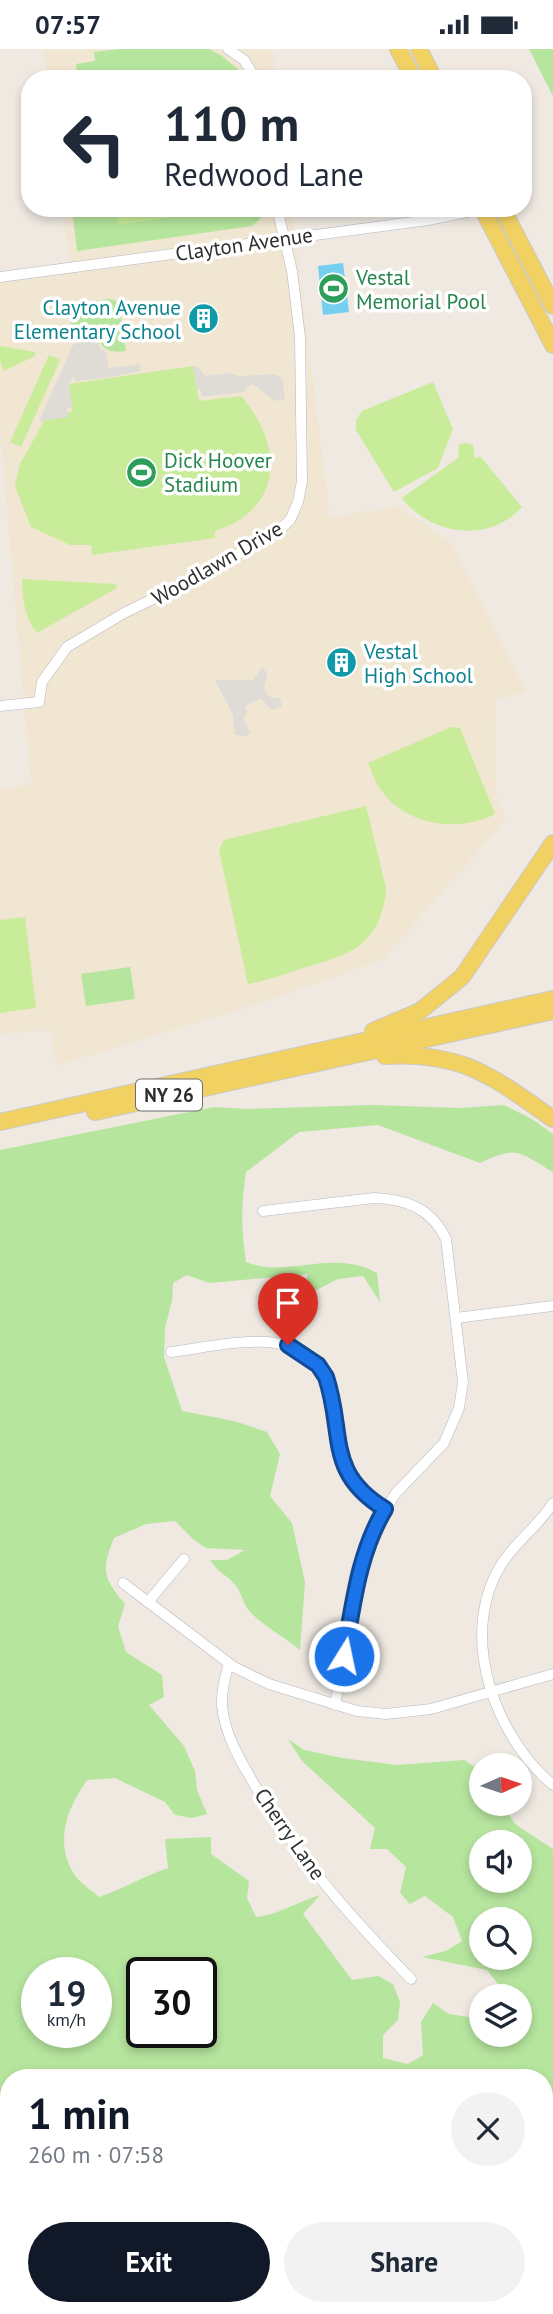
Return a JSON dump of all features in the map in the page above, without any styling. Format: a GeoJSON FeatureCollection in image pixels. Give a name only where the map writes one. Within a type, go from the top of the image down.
{"type":"FeatureCollection","features":[{"type":"Feature","properties":{"kind":"main road"},"geometry":{"type":"LineString","coordinates":[[398,49],[409,70]]}},
{"type":"Feature","properties":{"kind":"main road"},"geometry":{"type":"LineString","coordinates":[[419,49],[430,70]]}},
{"type":"Feature","properties":{"kind":"main road"},"geometry":{"type":"LineString","coordinates":[[488,217],[553,345]]}},
{"type":"Feature","properties":{"kind":"main road"},"geometry":{"type":"LineString","coordinates":[[507,217],[553,306]]}},
{"type":"Feature","properties":{"kind":"main road"},"geometry":{"type":"LineString","coordinates":[[333,1053],[420,1011],[462,977],[553,843]]}},
{"type":"Feature","properties":{"kind":"main road","name":"NY 26"},"geometry":{"type":"LineString","coordinates":[[0,1132],[553,999]]}},
{"type":"Feature","properties":{"kind":"main road","name":"NY 26"},"geometry":{"type":"LineString","coordinates":[[0,1122],[333,1053],[553,1011]]}},
{"type":"Feature","properties":{"kind":"main road"},"geometry":{"type":"LineString","coordinates":[[333,1053],[442,1058],[471,1067],[499,1081],[553,1119]]}},
{"type":"Feature","properties":{"kind":"street"},"geometry":{"type":"LineString","coordinates":[[229,49],[244,60],[250,70]]}},
{"type":"Feature","properties":{"kind":"street","name":"Woodlawn Drive"},"geometry":{"type":"LineString","coordinates":[[0,706],[39,702],[42,682],[67,647],[277,532],[290,520],[298,502],[302,481],[300,337],[292,271],[279,217]]}},
{"type":"Feature","properties":{"kind":"street","name":"Clayton Avenue"},"geometry":{"type":"LineString","coordinates":[[0,277],[443,217]]}},
{"type":"Feature","properties":{"kind":"street"},"geometry":{"type":"LineString","coordinates":[[263,1212],[374,1198],[391,1199],[414,1204],[435,1220],[446,1238],[463,1382],[459,1408],[444,1443],[396,1493],[375,1525],[362,1558],[335,1706]]}},
{"type":"Feature","properties":{"kind":"street"},"geometry":{"type":"LineString","coordinates":[[456,1318],[548,1307]]}},
{"type":"Feature","properties":{"kind":"street"},"geometry":{"type":"LineString","coordinates":[[171,1352],[270,1342],[288,1345],[307,1356],[318,1365],[330,1389],[343,1465],[358,1488],[385,1509]]}},
{"type":"Feature","properties":{"kind":"street"},"geometry":{"type":"LineString","coordinates":[[553,1503],[541,1522],[508,1556],[488,1591],[482,1617],[482,1650],[493,1692],[504,1719],[527,1758],[553,1785]]}},
{"type":"Feature","properties":{"kind":"street"},"geometry":{"type":"LineString","coordinates":[[148,1602],[184,1559]]}},
{"type":"Feature","properties":{"kind":"street"},"geometry":{"type":"LineString","coordinates":[[123,1583],[229,1664],[269,1684],[335,1706],[367,1712],[403,1713],[430,1709],[553,1674]]}},
{"type":"Feature","properties":{"kind":"street","name":"Cherry Lane"},"geometry":{"type":"LineString","coordinates":[[229,1664],[223,1682],[222,1704],[233,1746],[247,1772],[274,1817],[320,1878],[411,1979]]}},
{"type":"Feature","properties":{"kind":"shaded area"},"geometry":{"type":"Polygon","coordinates":[[[44,49],[272,49],[275,70],[47,70],[44,49]]]}},
{"type":"Feature","properties":{"kind":"shaded area"},"geometry":{"type":"Polygon","coordinates":[[[64,217],[292,217],[330,518],[399,506],[451,543],[526,692],[496,699],[495,791],[506,820],[382,960],[254,1005],[56,1066],[50,1030],[0,1034],[0,789],[31,784],[0,428],[0,277],[70,268],[64,217]]]}},
{"type":"Feature","properties":{"kind":"shaded area"},"geometry":{"type":"Polygon","coordinates":[[[92,333],[100,348],[106,352],[109,368],[140,364],[141,371],[76,381],[73,377],[69,384],[72,407],[67,408],[68,417],[39,421],[73,345],[92,333]]]}},
{"type":"Feature","properties":{"kind":"shaded area"},"geometry":{"type":"Polygon","coordinates":[[[193,366],[197,366],[205,376],[228,373],[238,376],[275,374],[282,378],[285,399],[275,401],[253,384],[245,389],[245,392],[202,397],[201,390],[197,389],[193,366]]]}},
{"type":"Feature","properties":{"kind":"shaded area"},"geometry":{"type":"Polygon","coordinates":[[[263,667],[267,674],[265,692],[272,698],[280,698],[282,706],[273,710],[260,699],[245,706],[247,713],[243,718],[250,733],[247,736],[235,735],[233,715],[215,680],[253,680],[263,667]]]}},
{"type":"Feature","properties":{"kind":"green space"},"geometry":{"type":"Polygon","coordinates":[[[120,49],[209,49],[239,70],[77,70],[76,64],[95,61],[94,52],[120,49]]]}},
{"type":"Feature","properties":{"kind":"green space"},"geometry":{"type":"Polygon","coordinates":[[[529,49],[553,49],[553,96],[529,49]]]}},
{"type":"Feature","properties":{"kind":"green space"},"geometry":{"type":"Polygon","coordinates":[[[73,217],[261,217],[252,226],[77,251],[73,217]]]}},
{"type":"Feature","properties":{"kind":"green space"},"geometry":{"type":"Polygon","coordinates":[[[117,217],[171,217],[118,225],[117,217]]]}},
{"type":"Feature","properties":{"kind":"green space"},"geometry":{"type":"Polygon","coordinates":[[[92,301],[116,301],[119,307],[126,351],[112,351],[103,347],[92,325],[71,328],[69,310],[90,307],[92,301]]]}},
{"type":"Feature","properties":{"kind":"green space"},"geometry":{"type":"Polygon","coordinates":[[[0,346],[35,352],[35,356],[4,371],[0,360],[0,346]]]}},
{"type":"Feature","properties":{"kind":"green space"},"geometry":{"type":"Polygon","coordinates":[[[49,355],[60,360],[21,447],[10,442],[49,355]]]}},
{"type":"Feature","properties":{"kind":"green space"},"geometry":{"type":"Polygon","coordinates":[[[193,366],[199,401],[241,396],[265,435],[270,454],[270,474],[265,492],[254,508],[238,521],[215,531],[215,538],[92,555],[91,545],[70,545],[31,527],[15,486],[20,464],[43,423],[43,417],[72,412],[69,384],[193,366]]]}},
{"type":"Feature","properties":{"kind":"green space"},"geometry":{"type":"Polygon","coordinates":[[[433,382],[453,429],[438,468],[394,492],[356,430],[356,420],[362,411],[433,382]]]}},
{"type":"Feature","properties":{"kind":"green space"},"geometry":{"type":"Polygon","coordinates":[[[459,444],[473,445],[475,459],[480,456],[522,507],[509,519],[477,530],[444,527],[414,511],[402,498],[458,458],[459,444]]]}},
{"type":"Feature","properties":{"kind":"green space"},"geometry":{"type":"Polygon","coordinates":[[[22,579],[115,584],[117,588],[37,633],[25,608],[22,579]]]}},
{"type":"Feature","properties":{"kind":"green space"},"geometry":{"type":"Polygon","coordinates":[[[451,727],[460,728],[495,814],[463,824],[430,822],[400,809],[387,798],[377,784],[368,763],[451,727]]]}},
{"type":"Feature","properties":{"kind":"green space"},"geometry":{"type":"Polygon","coordinates":[[[366,806],[386,888],[382,912],[373,931],[356,948],[335,958],[248,984],[219,850],[224,840],[366,806]]]}},
{"type":"Feature","properties":{"kind":"green space"},"geometry":{"type":"Polygon","coordinates":[[[25,917],[36,1008],[0,1013],[0,920],[25,917]]]}},
{"type":"Feature","properties":{"kind":"green space"},"geometry":{"type":"Polygon","coordinates":[[[130,967],[135,999],[86,1006],[81,974],[130,967]]]}},
{"type":"Feature","properties":{"kind":"green space"},"geometry":{"type":"Polygon","coordinates":[[[372,1105],[461,1108],[504,1105],[532,1119],[553,1134],[553,1172],[518,1153],[503,1154],[480,1163],[378,1125],[299,1132],[246,1172],[242,1217],[246,1262],[277,1267],[343,1263],[377,1273],[380,1302],[363,1276],[338,1279],[301,1298],[308,1274],[209,1283],[187,1275],[173,1283],[172,1301],[165,1328],[164,1357],[182,1411],[234,1421],[267,1432],[280,1454],[270,1496],[292,1523],[305,1582],[300,1650],[252,1614],[237,1587],[210,1560],[227,1560],[245,1550],[206,1548],[175,1521],[146,1524],[114,1538],[107,1558],[106,1573],[112,1587],[125,1604],[118,1626],[126,1652],[162,1675],[164,1697],[149,1705],[184,1746],[195,1771],[197,1790],[207,1814],[192,1818],[175,1815],[165,1802],[115,1778],[87,1780],[69,1814],[64,1837],[68,1862],[74,1874],[99,1897],[168,1868],[165,1839],[211,1837],[211,1854],[249,1881],[247,1898],[256,1917],[320,1895],[303,1914],[352,1980],[378,1976],[393,1984],[400,2002],[398,2020],[383,2035],[383,2058],[408,2064],[423,2055],[421,2022],[433,2003],[449,2014],[469,2017],[469,2047],[532,2047],[532,1984],[498,1984],[487,1970],[532,1970],[532,1907],[469,1907],[469,1966],[422,1957],[446,1951],[462,1941],[453,1917],[425,1896],[410,1904],[400,1893],[406,1867],[387,1849],[370,1849],[375,1828],[302,1761],[288,1739],[304,1750],[397,1765],[464,1760],[469,1763],[469,1817],[510,1817],[524,1830],[469,1830],[469,1893],[532,1893],[532,1835],[553,1849],[553,2069],[0,2069],[0,1150],[214,1107],[248,1109],[372,1105]]]}},
{"type":"Feature","properties":{"kind":"water","name":"Vestal Memorial Pool"},"geometry":{"type":"Polygon","coordinates":[[[343,263],[349,312],[323,315],[318,266],[343,263]]]}},
{"type":"Feature","properties":{"kind":"place","name":"Vestal Memorial Pool"},"geometry":{"type":"Point","coordinates":[333,289]}},
{"type":"Feature","properties":{"kind":"place","name":"Clayton Avenue Elementary School"},"geometry":{"type":"Point","coordinates":[204,319]}},
{"type":"Feature","properties":{"kind":"place","name":"Dick Hoover Stadium"},"geometry":{"type":"Point","coordinates":[141,472]}},
{"type":"Feature","properties":{"kind":"place","name":"Vestal High School"},"geometry":{"type":"Point","coordinates":[341,663]}},
{"type":"Feature","properties":{"kind":"route"},"geometry":{"type":"LineString","coordinates":[[288,1345],[318,1365],[326,1377],[343,1465],[358,1488],[385,1509],[375,1525],[362,1558],[344,1656]]}}]}
